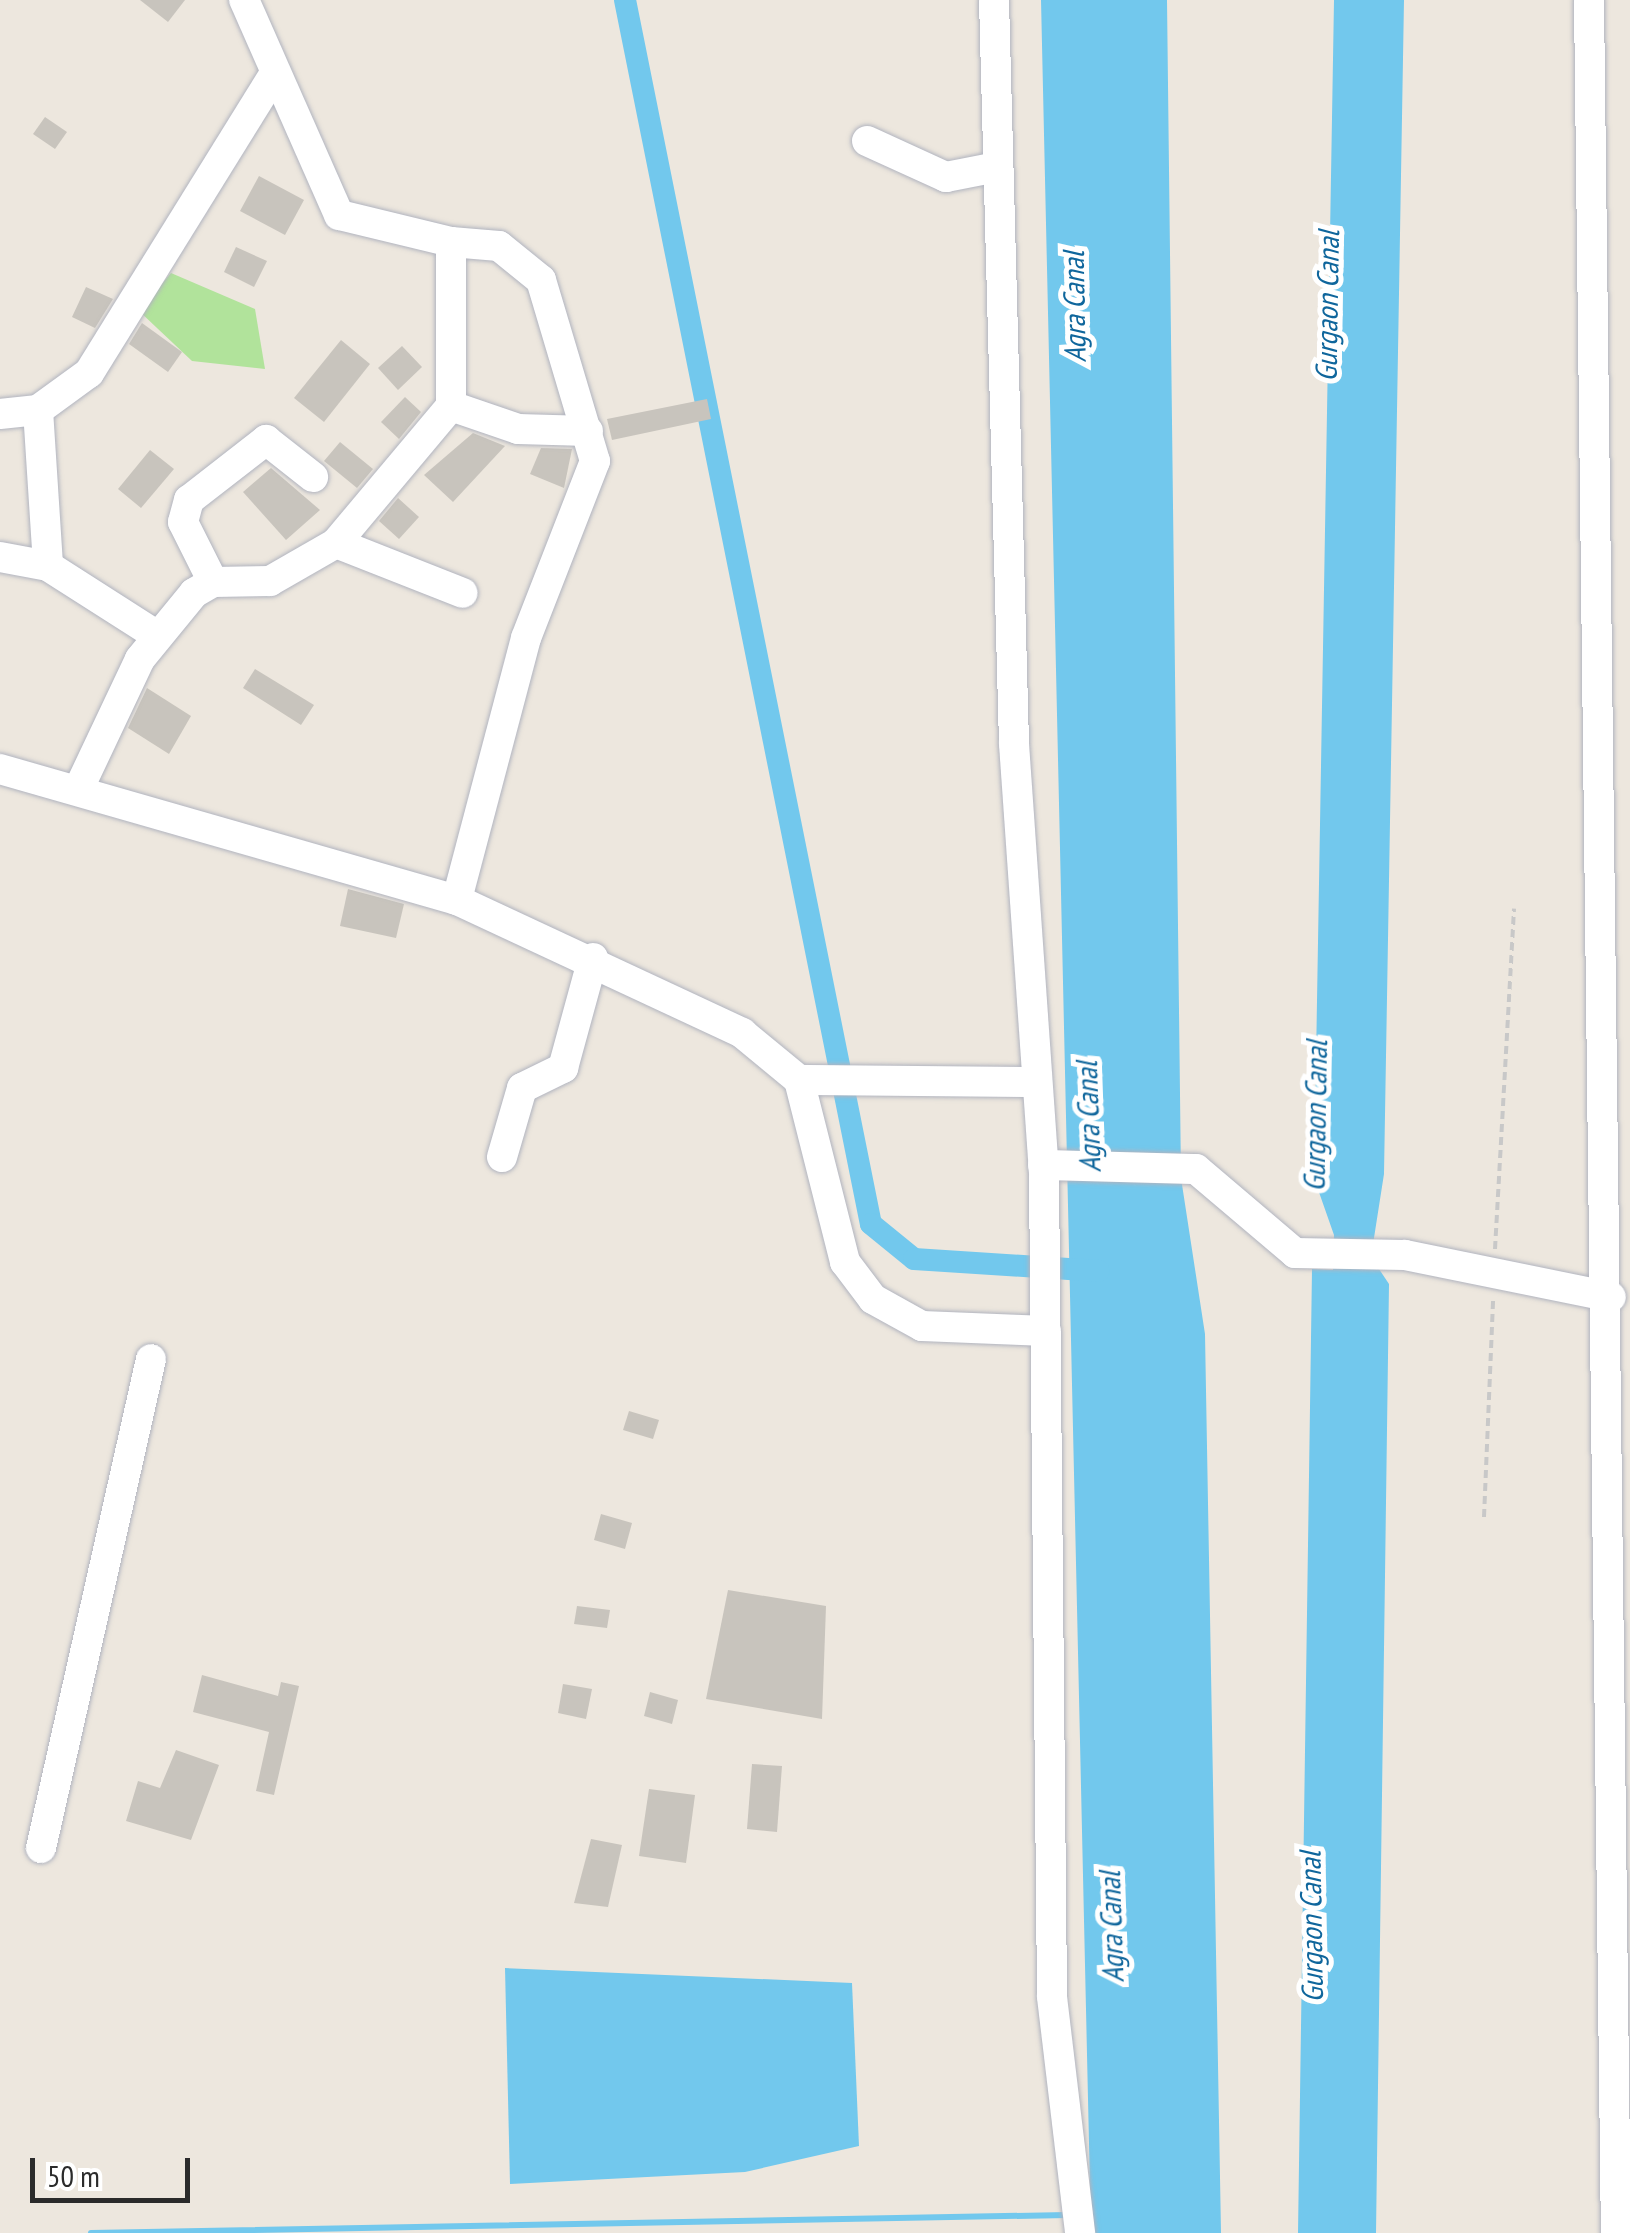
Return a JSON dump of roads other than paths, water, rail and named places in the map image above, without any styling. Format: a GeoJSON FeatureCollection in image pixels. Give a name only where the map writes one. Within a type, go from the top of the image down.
{"type":"FeatureCollection","features":[{"type":"Feature","properties":{"kind":"street"},"geometry":{"type":"LineString","coordinates":[[244,0],[263,27],[274,73],[347,223],[451,242],[499,246],[541,280],[588,431],[593,479],[526,638],[457,900]]}},
{"type":"Feature","properties":{"kind":"street"},"geometry":{"type":"LineString","coordinates":[[994,0],[1014,744],[1043,1164],[1052,1997],[1078,2180],[1080,2233]]}},
{"type":"Feature","properties":{"kind":"street"},"geometry":{"type":"LineString","coordinates":[[1589,0],[1611,1297],[1616,2233]]}},
{"type":"Feature","properties":{"kind":"street"},"geometry":{"type":"LineString","coordinates":[[0,414],[38,410],[89,373],[274,73]]}},
{"type":"Feature","properties":{"kind":"street"},"geometry":{"type":"LineString","coordinates":[[867,142],[946,177],[997,167]]}},
{"type":"Feature","properties":{"kind":"street"},"geometry":{"type":"LineString","coordinates":[[80,786],[156,636],[213,582],[270,582],[336,543],[434,437],[450,406],[451,242]]}},
{"type":"Feature","properties":{"kind":"street"},"geometry":{"type":"LineString","coordinates":[[450,406],[518,429],[588,431]]}},
{"type":"Feature","properties":{"kind":"street"},"geometry":{"type":"LineString","coordinates":[[38,410],[48,566]]}},
{"type":"Feature","properties":{"kind":"street"},"geometry":{"type":"LineString","coordinates":[[213,582],[183,522],[190,500],[266,440],[313,477]]}},
{"type":"Feature","properties":{"kind":"street"},"geometry":{"type":"LineString","coordinates":[[336,543],[463,593]]}},
{"type":"Feature","properties":{"kind":"street"},"geometry":{"type":"LineString","coordinates":[[0,557],[48,566],[156,636]]}},
{"type":"Feature","properties":{"kind":"street"},"geometry":{"type":"LineString","coordinates":[[0,769],[80,786],[457,900],[593,958],[778,1054],[799,1080],[846,1262],[874,1299],[922,1326],[1046,1331]]}},
{"type":"Feature","properties":{"kind":"street"},"geometry":{"type":"LineString","coordinates":[[502,1157],[522,1088],[563,1068],[593,958]]}},
{"type":"Feature","properties":{"kind":"street"},"geometry":{"type":"LineString","coordinates":[[799,1080],[1037,1082]]}},
{"type":"Feature","properties":{"kind":"street"},"geometry":{"type":"LineString","coordinates":[[1043,1164],[1196,1169],[1295,1252],[1404,1256],[1611,1297]]}},
{"type":"Feature","properties":{"kind":"street"},"geometry":{"type":"LineString","coordinates":[[40,1848],[150,1359]]}},
{"type":"Feature","properties":{"kind":"water","name":"Agra Canal"},"geometry":{"type":"Polygon","coordinates":[[[1041,0],[1167,0],[1181,1178],[1205,1334],[1221,2233],[1091,2233],[1041,0]]]}},
{"type":"Feature","properties":{"kind":"water","name":"Gurgaon Canal"},"geometry":{"type":"Polygon","coordinates":[[[1334,0],[1404,0],[1384,1174],[1371,1257],[1389,1284],[1376,2233],[1298,2233],[1312,1269],[1333,1270],[1334,1235],[1314,1178],[1334,0]]]}},
{"type":"Feature","properties":{"kind":"water"},"geometry":{"type":"Polygon","coordinates":[[[505,1968],[852,1983],[859,2146],[745,2172],[510,2184],[505,1968]]]}},
{"type":"Feature","properties":{"kind":"waterway"},"geometry":{"type":"LineString","coordinates":[[625,0],[871,1224],[914,1259],[1099,1271]]}},
{"type":"Feature","properties":{"kind":"waterway"},"geometry":{"type":"LineString","coordinates":[[91,2233],[1068,2215]]}}]}
